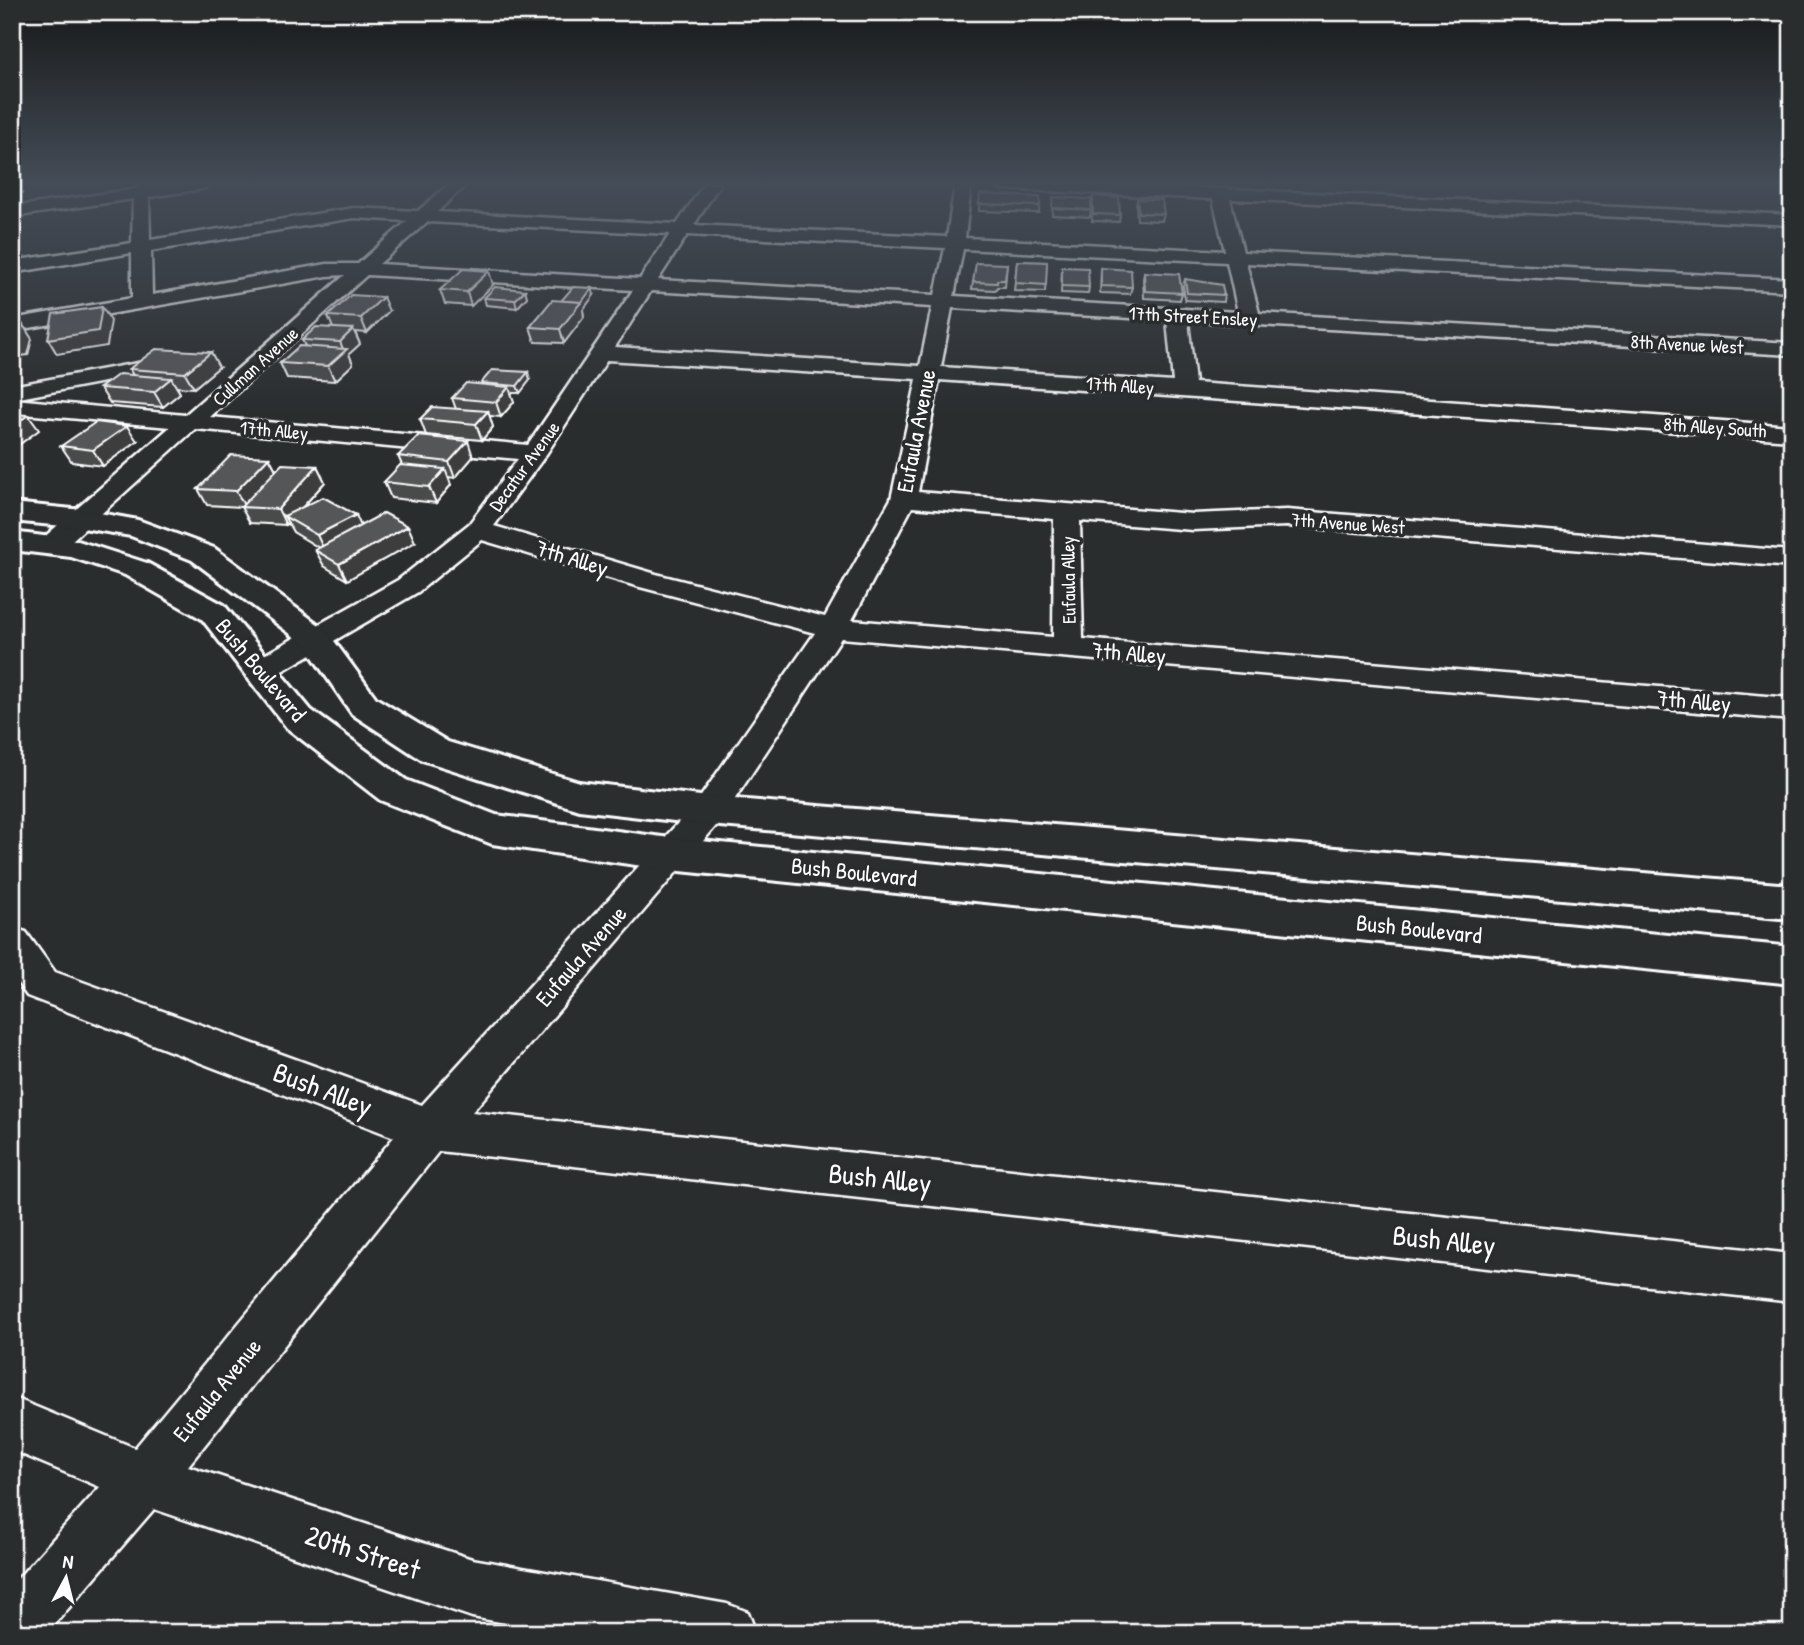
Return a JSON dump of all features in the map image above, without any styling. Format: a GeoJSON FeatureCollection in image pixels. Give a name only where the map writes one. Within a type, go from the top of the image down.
{"type":"FeatureCollection","features":[{"type":"Feature","properties":{"kind":"main road","name":"Bush Boulevard"},"geometry":{"type":"LineString","coordinates":[[12,512],[83,519],[138,529],[203,554],[315,637],[364,706],[435,751],[579,796],[709,811],[1792,902]]}},
{"type":"Feature","properties":{"kind":"main road","name":"Bush Boulevard"},"geometry":{"type":"LineString","coordinates":[[12,541],[75,549],[136,569],[213,612],[299,719],[393,790],[492,829],[670,854],[1792,966]]}},
{"type":"Feature","properties":{"kind":"street"},"geometry":{"type":"LineString","coordinates":[[12,267],[51,261]]}},
{"type":"Feature","properties":{"kind":"street"},"geometry":{"type":"LineString","coordinates":[[142,302],[143,261]]}},
{"type":"Feature","properties":{"kind":"street","name":"Cullman Avenue"},"geometry":{"type":"LineString","coordinates":[[50,546],[372,261]]}},
{"type":"Feature","properties":{"kind":"street","name":"Decatur Avenue"},"geometry":{"type":"LineString","coordinates":[[259,671],[408,586],[478,530],[535,453],[662,261]]}},
{"type":"Feature","properties":{"kind":"street","name":"Eufaula Avenue"},"geometry":{"type":"LineString","coordinates":[[12,1629],[144,1479],[429,1129],[709,811],[833,628],[904,499],[951,261]]}},
{"type":"Feature","properties":{"kind":"street"},"geometry":{"type":"LineString","coordinates":[[1236,261],[1250,319]]}},
{"type":"Feature","properties":{"kind":"street"},"geometry":{"type":"LineString","coordinates":[[1314,261],[1792,285]]}},
{"type":"Feature","properties":{"kind":"street","name":"17th Street Ensley"},"geometry":{"type":"LineString","coordinates":[[12,325],[327,270],[363,269],[1582,338]]}},
{"type":"Feature","properties":{"kind":"street"},"geometry":{"type":"LineString","coordinates":[[1177,316],[1185,389]]}},
{"type":"Feature","properties":{"kind":"street","name":"8th Avenue West"},"geometry":{"type":"LineString","coordinates":[[1582,338],[1792,349]]}},
{"type":"Feature","properties":{"kind":"street","name":"17th Alley"},"geometry":{"type":"LineString","coordinates":[[602,353],[1185,389],[1638,422]]}},
{"type":"Feature","properties":{"kind":"street"},"geometry":{"type":"LineString","coordinates":[[12,393],[165,364]]}},
{"type":"Feature","properties":{"kind":"street","name":"17th Alley"},"geometry":{"type":"LineString","coordinates":[[12,406],[535,453]]}},
{"type":"Feature","properties":{"kind":"street","name":"8th Alley South"},"geometry":{"type":"LineString","coordinates":[[1638,422],[1792,433]]}},
{"type":"Feature","properties":{"kind":"street","name":"7th Avenue West"},"geometry":{"type":"LineString","coordinates":[[904,499],[1193,522],[1287,518],[1792,559]]}},
{"type":"Feature","properties":{"kind":"street","name":"Eufaula Alley"},"geometry":{"type":"LineString","coordinates":[[1067,512],[1069,648]]}},
{"type":"Feature","properties":{"kind":"street","name":"7th Alley"},"geometry":{"type":"LineString","coordinates":[[478,530],[646,580],[833,628],[1792,709]]}},
{"type":"Feature","properties":{"kind":"street","name":"Bush Alley"},"geometry":{"type":"LineString","coordinates":[[12,944],[41,984],[429,1129],[1792,1278]]}},
{"type":"Feature","properties":{"kind":"street","name":"20th Street"},"geometry":{"type":"LineString","coordinates":[[12,1423],[144,1479],[472,1588],[727,1633]]}},
{"type":"Feature","properties":{"kind":"building"},"geometry":{"type":"Polygon","coordinates":[[[1017,261],[1047,262],[1046,285],[1015,283],[1017,261]]]}},
{"type":"Feature","properties":{"kind":"building"},"geometry":{"type":"Polygon","coordinates":[[[976,263],[1007,264],[1005,280],[997,280],[997,283],[973,282],[976,263]]]}},
{"type":"Feature","properties":{"kind":"building"},"geometry":{"type":"Polygon","coordinates":[[[1062,267],[1088,268],[1089,287],[1062,286],[1062,267]]]}},
{"type":"Feature","properties":{"kind":"building"},"geometry":{"type":"Polygon","coordinates":[[[1101,268],[1131,270],[1132,287],[1101,286],[1101,268]]]}},
{"type":"Feature","properties":{"kind":"building"},"geometry":{"type":"Polygon","coordinates":[[[463,269],[489,271],[467,292],[440,290],[463,269]]]}},
{"type":"Feature","properties":{"kind":"building"},"geometry":{"type":"Polygon","coordinates":[[[1144,272],[1179,274],[1182,293],[1145,291],[1144,272]]]}},
{"type":"Feature","properties":{"kind":"building"},"geometry":{"type":"Polygon","coordinates":[[[1185,279],[1222,285],[1224,295],[1187,293],[1185,279]]]}},
{"type":"Feature","properties":{"kind":"building"},"geometry":{"type":"Polygon","coordinates":[[[495,287],[525,290],[515,300],[484,298],[495,287]]]}},
{"type":"Feature","properties":{"kind":"building"},"geometry":{"type":"Polygon","coordinates":[[[573,287],[592,288],[581,303],[561,301],[573,287]]]}},
{"type":"Feature","properties":{"kind":"building"},"geometry":{"type":"Polygon","coordinates":[[[351,295],[383,297],[361,318],[328,316],[351,295]]]}},
{"type":"Feature","properties":{"kind":"building"},"geometry":{"type":"Polygon","coordinates":[[[552,300],[581,302],[560,329],[530,327],[552,300]]]}},
{"type":"Feature","properties":{"kind":"building"},"geometry":{"type":"Polygon","coordinates":[[[102,307],[98,331],[48,339],[53,314],[102,307]]]}},
{"type":"Feature","properties":{"kind":"building"},"geometry":{"type":"Polygon","coordinates":[[[23,325],[18,340],[12,341],[12,326],[23,325]]]}},
{"type":"Feature","properties":{"kind":"building"},"geometry":{"type":"Polygon","coordinates":[[[316,327],[353,329],[340,342],[302,340],[316,327]]]}},
{"type":"Feature","properties":{"kind":"building"},"geometry":{"type":"Polygon","coordinates":[[[299,346],[347,349],[328,366],[280,363],[299,346]]]}},
{"type":"Feature","properties":{"kind":"building"},"geometry":{"type":"Polygon","coordinates":[[[156,349],[211,352],[185,373],[129,369],[156,349]]]}},
{"type":"Feature","properties":{"kind":"building"},"geometry":{"type":"Polygon","coordinates":[[[492,370],[528,372],[517,386],[481,383],[492,370]]]}},
{"type":"Feature","properties":{"kind":"building"},"geometry":{"type":"Polygon","coordinates":[[[119,374],[171,378],[154,392],[100,388],[119,374]]]}},
{"type":"Feature","properties":{"kind":"building"},"geometry":{"type":"Polygon","coordinates":[[[466,383],[509,387],[496,402],[452,398],[466,383]]]}},
{"type":"Feature","properties":{"kind":"building"},"geometry":{"type":"Polygon","coordinates":[[[432,407],[488,411],[476,424],[420,419],[432,407]]]}},
{"type":"Feature","properties":{"kind":"building"},"geometry":{"type":"Polygon","coordinates":[[[12,414],[28,415],[12,426],[12,414]]]}},
{"type":"Feature","properties":{"kind":"building"},"geometry":{"type":"Polygon","coordinates":[[[96,422],[127,426],[93,450],[61,446],[96,422]]]}},
{"type":"Feature","properties":{"kind":"building"},"geometry":{"type":"Polygon","coordinates":[[[418,436],[468,441],[449,462],[398,456],[418,436]]]}},
{"type":"Feature","properties":{"kind":"building"},"geometry":{"type":"Polygon","coordinates":[[[231,455],[269,457],[236,491],[198,489],[231,455]]]}},
{"type":"Feature","properties":{"kind":"building"},"geometry":{"type":"Polygon","coordinates":[[[282,464],[317,466],[278,509],[241,507],[282,464]]]}},
{"type":"Feature","properties":{"kind":"building"},"geometry":{"type":"Polygon","coordinates":[[[400,465],[445,469],[429,487],[384,482],[400,465]]]}},
{"type":"Feature","properties":{"kind":"building"},"geometry":{"type":"Polygon","coordinates":[[[323,497],[356,515],[317,535],[284,516],[323,497]]]}},
{"type":"Feature","properties":{"kind":"building"},"geometry":{"type":"Polygon","coordinates":[[[384,513],[408,526],[339,564],[315,550],[384,513]]]}}]}
